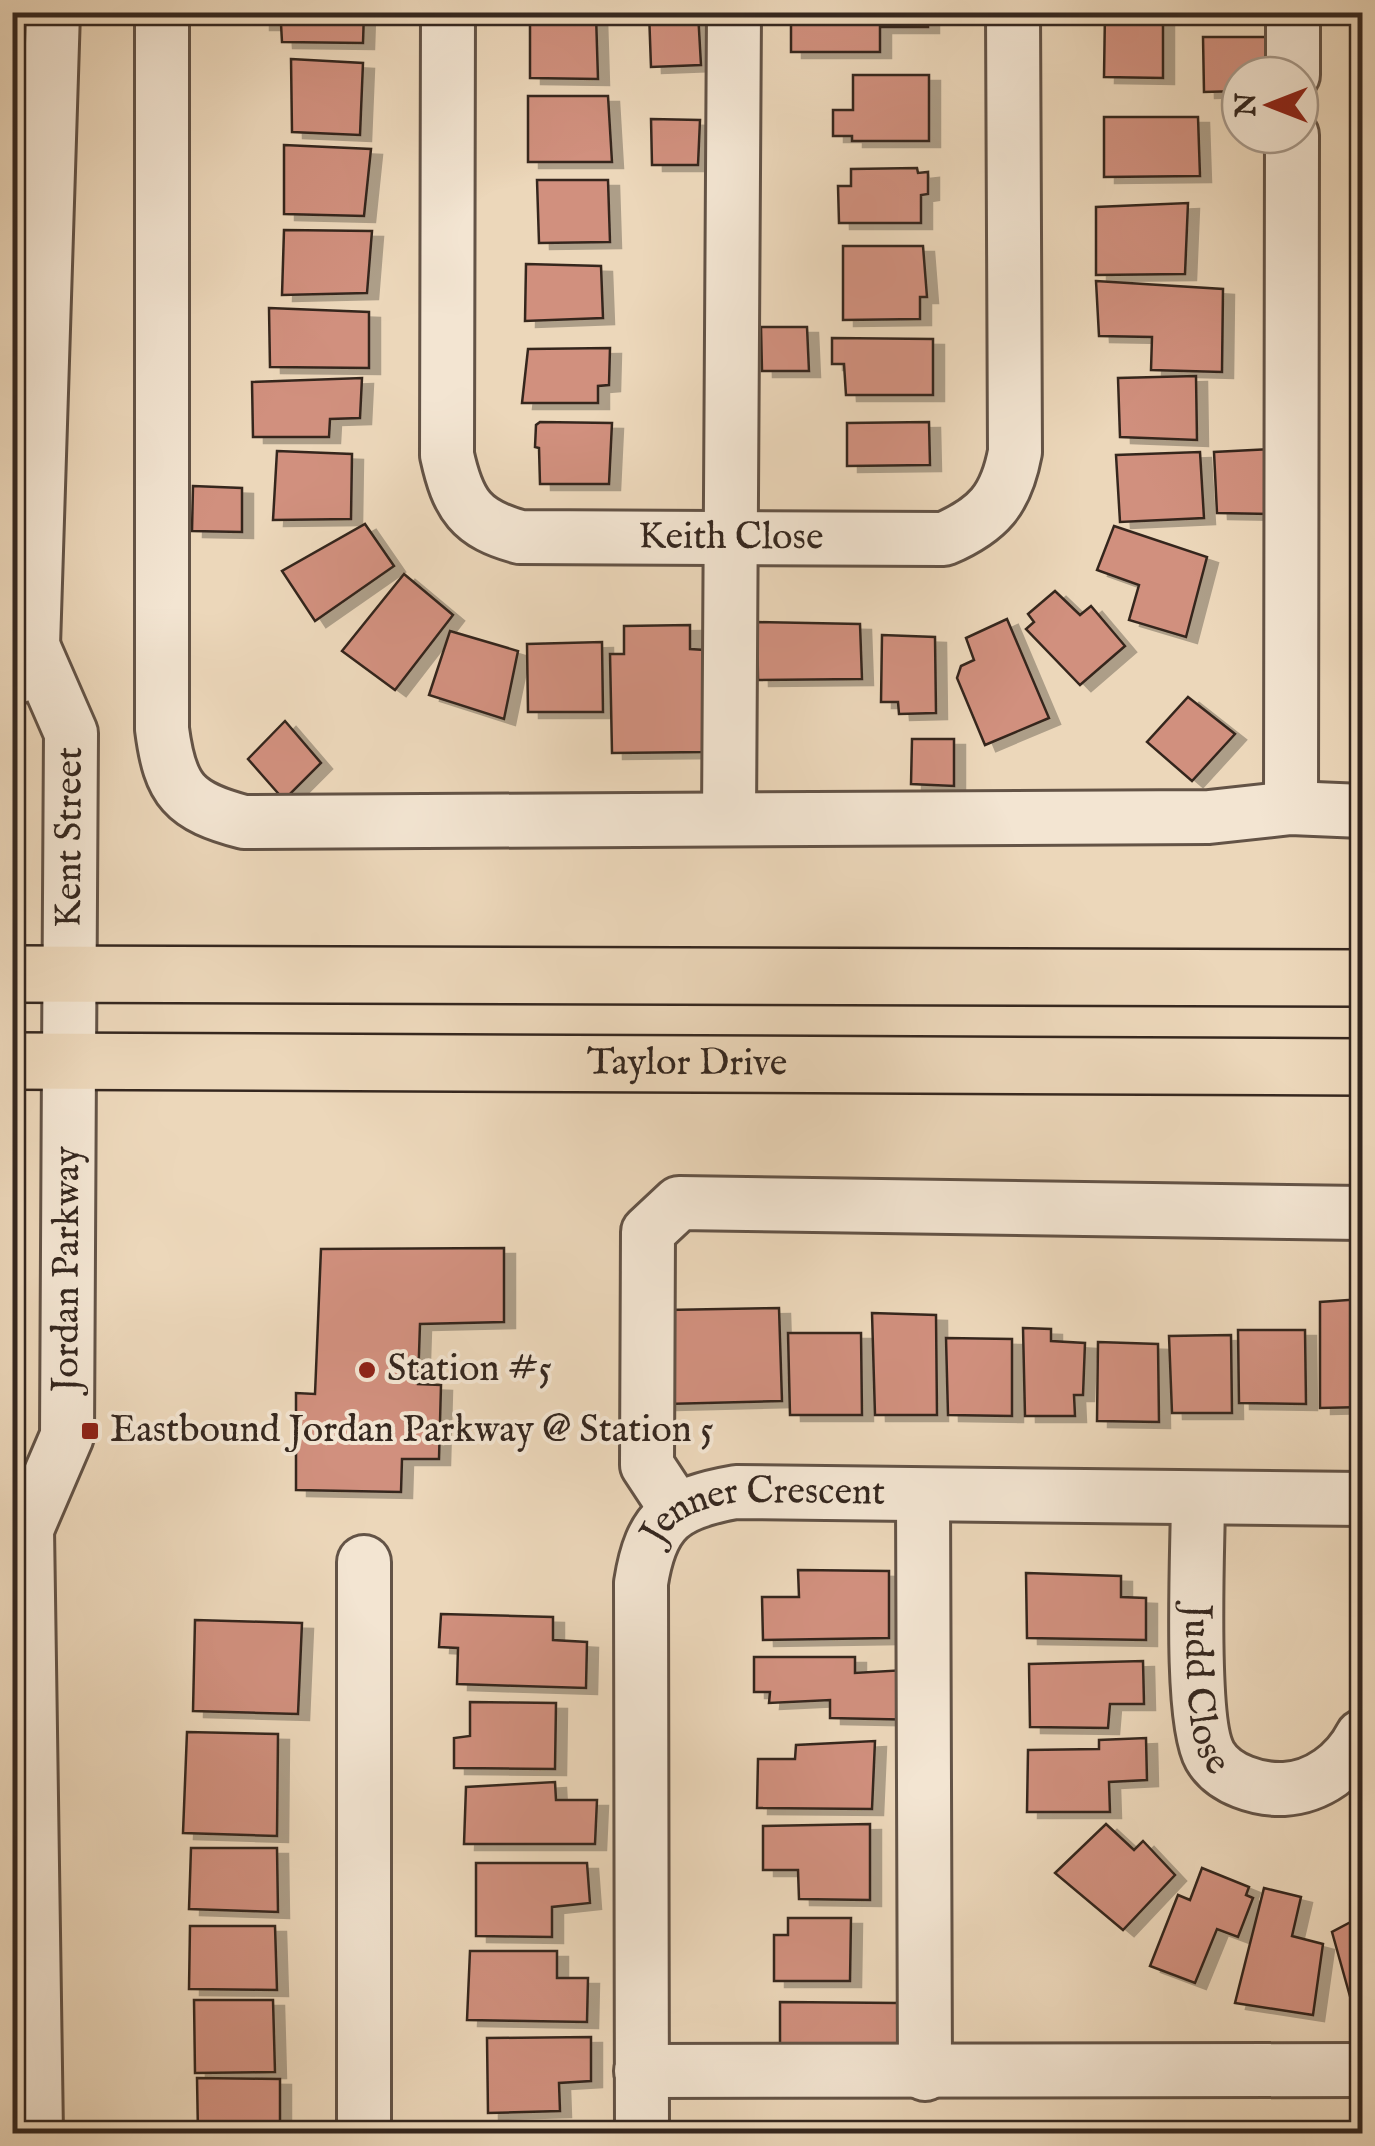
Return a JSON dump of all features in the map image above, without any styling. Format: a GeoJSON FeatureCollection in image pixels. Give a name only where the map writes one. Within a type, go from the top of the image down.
{"type":"FeatureCollection","features":[{"type":"Feature","properties":{"kind":"main road"},"geometry":{"type":"LineString","coordinates":[[12,974],[1362,978]]}},
{"type":"Feature","properties":{"kind":"main road","name":"Taylor Drive"},"geometry":{"type":"LineString","coordinates":[[12,1062],[1362,1068]]}},
{"type":"Feature","properties":{"kind":"street","name":"Kent Street"},"geometry":{"type":"LineString","coordinates":[[53,12],[31,171],[23,666],[71,733],[70,1062]]}},
{"type":"Feature","properties":{"kind":"street"},"geometry":{"type":"LineString","coordinates":[[162,12],[162,730],[167,768],[183,796],[206,812],[244,822],[1209,817],[1291,808],[1362,811]]}},
{"type":"Feature","properties":{"kind":"street","name":"Keith Close"},"geometry":{"type":"LineString","coordinates":[[448,12],[447,455],[453,483],[468,511],[486,528],[520,537],[944,539],[992,512],[1009,483],[1015,452],[1013,12]]}},
{"type":"Feature","properties":{"kind":"street"},"geometry":{"type":"LineString","coordinates":[[729,818],[734,12]]}},
{"type":"Feature","properties":{"kind":"street"},"geometry":{"type":"LineString","coordinates":[[1292,55],[1293,12]]}},
{"type":"Feature","properties":{"kind":"street"},"geometry":{"type":"LineString","coordinates":[[1291,808],[1292,155]]}},
{"type":"Feature","properties":{"kind":"street","name":"Jordan Parkway"},"geometry":{"type":"LineString","coordinates":[[36,2134],[22,2044],[20,1510],[67,1436],[70,1062]]}},
{"type":"Feature","properties":{"kind":"street"},"geometry":{"type":"LineString","coordinates":[[676,1510],[647,1465],[648,1232],[679,1202],[1362,1213]]}},
{"type":"Feature","properties":{"kind":"street","name":"Jenner Crescent"},"geometry":{"type":"LineString","coordinates":[[642,2134],[642,1584],[656,1530],[676,1510],[702,1498],[736,1492],[1362,1499]]}},
{"type":"Feature","properties":{"kind":"street"},"geometry":{"type":"LineString","coordinates":[[923,1495],[925,2074]]}},
{"type":"Feature","properties":{"kind":"street","name":"Judd Close"},"geometry":{"type":"LineString","coordinates":[[1198,1498],[1199,1716],[1210,1756],[1224,1772],[1253,1786],[1286,1789],[1319,1780],[1348,1760],[1362,1736]]}},
{"type":"Feature","properties":{"kind":"street"},"geometry":{"type":"LineString","coordinates":[[364,1562],[364,2134]]}},
{"type":"Feature","properties":{"kind":"street"},"geometry":{"type":"LineString","coordinates":[[642,2071],[925,2074],[1362,2070]]}},
{"type":"Feature","properties":{"kind":"building"},"geometry":{"type":"Polygon","coordinates":[[[259,12],[364,12],[363,43],[282,42],[281,24],[259,24],[259,12]]]}},
{"type":"Feature","properties":{"kind":"building"},"geometry":{"type":"Polygon","coordinates":[[[649,12],[698,12],[701,65],[651,67],[649,12]]]}},
{"type":"Feature","properties":{"kind":"building"},"geometry":{"type":"Polygon","coordinates":[[[807,12],[928,12],[928,27],[880,27],[880,52],[791,52],[791,23],[807,23],[807,12]]]}},
{"type":"Feature","properties":{"kind":"building"},"geometry":{"type":"Polygon","coordinates":[[[1105,12],[1163,12],[1163,78],[1104,77],[1105,12]]]}},
{"type":"Feature","properties":{"kind":"building"},"geometry":{"type":"Polygon","coordinates":[[[530,14],[596,15],[598,79],[530,78],[530,14]]]}},
{"type":"Feature","properties":{"kind":"building"},"geometry":{"type":"Polygon","coordinates":[[[1203,37],[1268,37],[1268,55],[1220,55],[1220,92],[1204,92],[1203,37]]]}},
{"type":"Feature","properties":{"kind":"building"},"geometry":{"type":"Polygon","coordinates":[[[291,59],[363,63],[360,135],[292,132],[291,59]]]}},
{"type":"Feature","properties":{"kind":"building"},"geometry":{"type":"Polygon","coordinates":[[[853,75],[929,75],[929,141],[852,141],[852,136],[833,136],[833,110],[853,110],[853,75]]]}},
{"type":"Feature","properties":{"kind":"building"},"geometry":{"type":"Polygon","coordinates":[[[528,96],[608,96],[612,162],[528,162],[528,96]]]}},
{"type":"Feature","properties":{"kind":"building"},"geometry":{"type":"Polygon","coordinates":[[[1104,117],[1198,117],[1200,176],[1104,177],[1104,117]]]}},
{"type":"Feature","properties":{"kind":"building"},"geometry":{"type":"Polygon","coordinates":[[[651,119],[700,120],[698,165],[652,165],[651,119]]]}},
{"type":"Feature","properties":{"kind":"building"},"geometry":{"type":"Polygon","coordinates":[[[284,145],[371,149],[364,216],[284,214],[284,145]]]}},
{"type":"Feature","properties":{"kind":"building"},"geometry":{"type":"Polygon","coordinates":[[[917,168],[918,173],[928,172],[928,194],[921,195],[921,223],[839,223],[838,186],[851,186],[851,169],[917,168]]]}},
{"type":"Feature","properties":{"kind":"building"},"geometry":{"type":"Polygon","coordinates":[[[537,180],[608,180],[610,242],[539,243],[537,180]]]}},
{"type":"Feature","properties":{"kind":"building"},"geometry":{"type":"Polygon","coordinates":[[[1188,203],[1185,274],[1096,275],[1096,207],[1188,203]]]}},
{"type":"Feature","properties":{"kind":"building"},"geometry":{"type":"Polygon","coordinates":[[[284,230],[372,231],[367,293],[282,295],[284,230]]]}},
{"type":"Feature","properties":{"kind":"building"},"geometry":{"type":"Polygon","coordinates":[[[843,246],[923,246],[927,297],[920,297],[920,319],[843,320],[843,246]]]}},
{"type":"Feature","properties":{"kind":"building"},"geometry":{"type":"Polygon","coordinates":[[[526,264],[601,266],[603,318],[525,321],[526,264]]]}},
{"type":"Feature","properties":{"kind":"building"},"geometry":{"type":"Polygon","coordinates":[[[1096,281],[1223,289],[1222,372],[1151,370],[1152,337],[1099,336],[1096,281]]]}},
{"type":"Feature","properties":{"kind":"building"},"geometry":{"type":"Polygon","coordinates":[[[269,308],[369,312],[369,368],[270,367],[269,308]]]}},
{"type":"Feature","properties":{"kind":"building"},"geometry":{"type":"Polygon","coordinates":[[[761,327],[807,327],[809,371],[762,371],[761,327]]]}},
{"type":"Feature","properties":{"kind":"building"},"geometry":{"type":"Polygon","coordinates":[[[832,338],[933,339],[933,395],[846,395],[844,364],[832,364],[832,338]]]}},
{"type":"Feature","properties":{"kind":"building"},"geometry":{"type":"Polygon","coordinates":[[[610,348],[609,385],[598,386],[598,403],[522,403],[528,349],[610,348]]]}},
{"type":"Feature","properties":{"kind":"building"},"geometry":{"type":"Polygon","coordinates":[[[1196,376],[1197,440],[1120,437],[1118,378],[1196,376]]]}},
{"type":"Feature","properties":{"kind":"building"},"geometry":{"type":"Polygon","coordinates":[[[362,378],[360,418],[330,419],[329,437],[253,437],[252,382],[362,378]]]}},
{"type":"Feature","properties":{"kind":"building"},"geometry":{"type":"Polygon","coordinates":[[[929,422],[930,465],[847,466],[847,423],[929,422]]]}},
{"type":"Feature","properties":{"kind":"building"},"geometry":{"type":"Polygon","coordinates":[[[612,423],[609,484],[540,484],[539,448],[535,447],[536,425],[612,423]]]}},
{"type":"Feature","properties":{"kind":"building"},"geometry":{"type":"Polygon","coordinates":[[[1272,449],[1271,514],[1217,513],[1214,452],[1272,449]]]}},
{"type":"Feature","properties":{"kind":"building"},"geometry":{"type":"Polygon","coordinates":[[[277,451],[352,454],[351,519],[273,520],[277,451]]]}},
{"type":"Feature","properties":{"kind":"building"},"geometry":{"type":"Polygon","coordinates":[[[1200,452],[1204,518],[1120,522],[1116,455],[1200,452]]]}},
{"type":"Feature","properties":{"kind":"building"},"geometry":{"type":"Polygon","coordinates":[[[193,486],[242,488],[242,532],[192,531],[193,486]]]}},
{"type":"Feature","properties":{"kind":"building"},"geometry":{"type":"Polygon","coordinates":[[[365,524],[394,566],[315,621],[282,571],[365,524]]]}},
{"type":"Feature","properties":{"kind":"building"},"geometry":{"type":"Polygon","coordinates":[[[1114,526],[1207,557],[1186,637],[1129,620],[1139,585],[1097,570],[1114,526]]]}},
{"type":"Feature","properties":{"kind":"building"},"geometry":{"type":"Polygon","coordinates":[[[404,574],[453,615],[395,690],[342,651],[404,574]]]}},
{"type":"Feature","properties":{"kind":"building"},"geometry":{"type":"Polygon","coordinates":[[[1055,591],[1080,615],[1091,606],[1125,646],[1080,685],[1026,629],[1034,622],[1028,614],[1055,591]]]}},
{"type":"Feature","properties":{"kind":"building"},"geometry":{"type":"Polygon","coordinates":[[[1007,619],[1049,718],[985,745],[957,678],[961,666],[974,660],[966,638],[1007,619]]]}},
{"type":"Feature","properties":{"kind":"building"},"geometry":{"type":"Polygon","coordinates":[[[757,622],[860,624],[862,679],[758,680],[757,622]]]}},
{"type":"Feature","properties":{"kind":"building"},"geometry":{"type":"Polygon","coordinates":[[[690,625],[690,649],[705,650],[706,752],[612,753],[610,654],[624,654],[624,626],[690,625]]]}},
{"type":"Feature","properties":{"kind":"building"},"geometry":{"type":"Polygon","coordinates":[[[450,631],[518,651],[504,719],[429,695],[450,631]]]}},
{"type":"Feature","properties":{"kind":"building"},"geometry":{"type":"Polygon","coordinates":[[[882,635],[935,637],[936,713],[899,714],[898,702],[881,702],[882,635]]]}},
{"type":"Feature","properties":{"kind":"building"},"geometry":{"type":"Polygon","coordinates":[[[602,642],[603,712],[528,712],[527,644],[602,642]]]}},
{"type":"Feature","properties":{"kind":"building"},"geometry":{"type":"Polygon","coordinates":[[[1188,697],[1235,734],[1192,781],[1147,742],[1188,697]]]}},
{"type":"Feature","properties":{"kind":"building"},"geometry":{"type":"Polygon","coordinates":[[[285,721],[321,763],[284,800],[248,759],[285,721]]]}},
{"type":"Feature","properties":{"kind":"building"},"geometry":{"type":"Polygon","coordinates":[[[912,739],[954,739],[954,786],[911,784],[912,739]]]}},
{"type":"Feature","properties":{"kind":"building","name":"Station #5"},"geometry":{"type":"Polygon","coordinates":[[[504,1248],[504,1322],[420,1324],[418,1384],[441,1385],[439,1459],[402,1459],[401,1492],[296,1490],[296,1393],[315,1394],[321,1249],[504,1248]]]}},
{"type":"Feature","properties":{"kind":"building"},"geometry":{"type":"Polygon","coordinates":[[[1362,1299],[1362,1407],[1320,1408],[1320,1302],[1362,1299]]]}},
{"type":"Feature","properties":{"kind":"building"},"geometry":{"type":"Polygon","coordinates":[[[779,1308],[782,1401],[666,1404],[666,1310],[779,1308]]]}},
{"type":"Feature","properties":{"kind":"building"},"geometry":{"type":"Polygon","coordinates":[[[872,1313],[936,1315],[937,1415],[875,1415],[872,1313]]]}},
{"type":"Feature","properties":{"kind":"building"},"geometry":{"type":"Polygon","coordinates":[[[1023,1328],[1051,1329],[1051,1341],[1085,1343],[1083,1395],[1074,1395],[1075,1416],[1025,1416],[1023,1328]]]}},
{"type":"Feature","properties":{"kind":"building"},"geometry":{"type":"Polygon","coordinates":[[[1238,1330],[1305,1330],[1306,1404],[1239,1403],[1238,1330]]]}},
{"type":"Feature","properties":{"kind":"building"},"geometry":{"type":"Polygon","coordinates":[[[788,1333],[861,1333],[862,1415],[790,1415],[788,1333]]]}},
{"type":"Feature","properties":{"kind":"building"},"geometry":{"type":"Polygon","coordinates":[[[1231,1335],[1232,1413],[1172,1413],[1169,1336],[1231,1335]]]}},
{"type":"Feature","properties":{"kind":"building"},"geometry":{"type":"Polygon","coordinates":[[[946,1338],[1012,1339],[1012,1416],[948,1415],[946,1338]]]}},
{"type":"Feature","properties":{"kind":"building"},"geometry":{"type":"Polygon","coordinates":[[[1098,1342],[1158,1344],[1159,1422],[1097,1421],[1098,1342]]]}},
{"type":"Feature","properties":{"kind":"building"},"geometry":{"type":"Polygon","coordinates":[[[798,1570],[889,1571],[889,1638],[763,1640],[762,1597],[799,1597],[798,1570]]]}},
{"type":"Feature","properties":{"kind":"building"},"geometry":{"type":"Polygon","coordinates":[[[1026,1573],[1121,1576],[1121,1597],[1146,1598],[1146,1640],[1027,1638],[1026,1573]]]}},
{"type":"Feature","properties":{"kind":"building"},"geometry":{"type":"Polygon","coordinates":[[[441,1614],[553,1617],[553,1640],[587,1642],[586,1688],[457,1684],[458,1648],[439,1647],[441,1614]]]}},
{"type":"Feature","properties":{"kind":"building"},"geometry":{"type":"Polygon","coordinates":[[[195,1620],[302,1623],[298,1714],[193,1711],[195,1620]]]}},
{"type":"Feature","properties":{"kind":"building"},"geometry":{"type":"Polygon","coordinates":[[[754,1657],[855,1657],[855,1673],[923,1669],[924,1720],[830,1718],[830,1700],[769,1703],[770,1692],[754,1692],[754,1657]]]}},
{"type":"Feature","properties":{"kind":"building"},"geometry":{"type":"Polygon","coordinates":[[[1143,1661],[1144,1704],[1110,1704],[1108,1728],[1030,1727],[1029,1664],[1143,1661]]]}},
{"type":"Feature","properties":{"kind":"building"},"geometry":{"type":"Polygon","coordinates":[[[470,1702],[556,1703],[555,1769],[454,1768],[454,1738],[470,1736],[470,1702]]]}},
{"type":"Feature","properties":{"kind":"building"},"geometry":{"type":"Polygon","coordinates":[[[187,1732],[278,1734],[277,1836],[183,1833],[187,1732]]]}},
{"type":"Feature","properties":{"kind":"building"},"geometry":{"type":"Polygon","coordinates":[[[1146,1738],[1147,1780],[1109,1782],[1110,1812],[1027,1812],[1028,1750],[1099,1749],[1099,1740],[1146,1738]]]}},
{"type":"Feature","properties":{"kind":"building"},"geometry":{"type":"Polygon","coordinates":[[[875,1741],[872,1809],[757,1808],[758,1759],[795,1759],[796,1745],[875,1741]]]}},
{"type":"Feature","properties":{"kind":"building"},"geometry":{"type":"Polygon","coordinates":[[[555,1782],[556,1800],[597,1800],[595,1844],[464,1844],[466,1787],[555,1782]]]}},
{"type":"Feature","properties":{"kind":"building"},"geometry":{"type":"Polygon","coordinates":[[[870,1824],[870,1900],[799,1899],[798,1870],[763,1870],[763,1826],[870,1824]]]}},
{"type":"Feature","properties":{"kind":"building"},"geometry":{"type":"Polygon","coordinates":[[[1106,1824],[1134,1850],[1143,1841],[1175,1875],[1123,1930],[1055,1873],[1106,1824]]]}},
{"type":"Feature","properties":{"kind":"building"},"geometry":{"type":"Polygon","coordinates":[[[191,1848],[277,1848],[278,1912],[189,1909],[191,1848]]]}},
{"type":"Feature","properties":{"kind":"building"},"geometry":{"type":"Polygon","coordinates":[[[476,1863],[587,1863],[590,1903],[552,1907],[552,1937],[476,1936],[476,1863]]]}},
{"type":"Feature","properties":{"kind":"building"},"geometry":{"type":"Polygon","coordinates":[[[1202,1868],[1249,1887],[1246,1895],[1253,1898],[1238,1937],[1217,1929],[1195,1983],[1150,1966],[1178,1895],[1190,1900],[1202,1868]]]}},
{"type":"Feature","properties":{"kind":"building"},"geometry":{"type":"Polygon","coordinates":[[[1264,1888],[1301,1897],[1292,1936],[1323,1944],[1313,2015],[1235,2003],[1264,1888]]]}},
{"type":"Feature","properties":{"kind":"building"},"geometry":{"type":"Polygon","coordinates":[[[1362,1916],[1362,2023],[1358,2025],[1332,1932],[1362,1916]]]}},
{"type":"Feature","properties":{"kind":"building"},"geometry":{"type":"Polygon","coordinates":[[[788,1918],[851,1918],[850,1981],[774,1981],[774,1935],[788,1935],[788,1918]]]}},
{"type":"Feature","properties":{"kind":"building"},"geometry":{"type":"Polygon","coordinates":[[[190,1926],[275,1926],[277,1990],[189,1989],[190,1926]]]}},
{"type":"Feature","properties":{"kind":"building"},"geometry":{"type":"Polygon","coordinates":[[[470,1951],[557,1951],[557,1978],[588,1978],[587,2022],[467,2020],[470,1951]]]}},
{"type":"Feature","properties":{"kind":"building"},"geometry":{"type":"Polygon","coordinates":[[[194,2000],[273,2000],[275,2072],[195,2073],[194,2000]]]}},
{"type":"Feature","properties":{"kind":"building"},"geometry":{"type":"Polygon","coordinates":[[[780,2002],[899,2003],[898,2061],[780,2048],[780,2002]]]}},
{"type":"Feature","properties":{"kind":"building"},"geometry":{"type":"Polygon","coordinates":[[[591,2037],[591,2081],[559,2083],[560,2111],[488,2113],[487,2038],[591,2037]]]}},
{"type":"Feature","properties":{"kind":"building"},"geometry":{"type":"Polygon","coordinates":[[[197,2078],[280,2079],[280,2134],[198,2134],[197,2078]]]}},
{"type":"Feature","properties":{"kind":"building"},"geometry":{"type":"Polygon","coordinates":[[[511,2123],[586,2123],[587,2134],[511,2134],[511,2123]]]}},
{"type":"Feature","properties":{"kind":"place","name":"Station #5"},"geometry":{"type":"Point","coordinates":[367,1370]}},
{"type":"Feature","properties":{"kind":"place","name":"Eastbound Jordan Parkway @ Station 5"},"geometry":{"type":"Point","coordinates":[90,1431]}}]}
